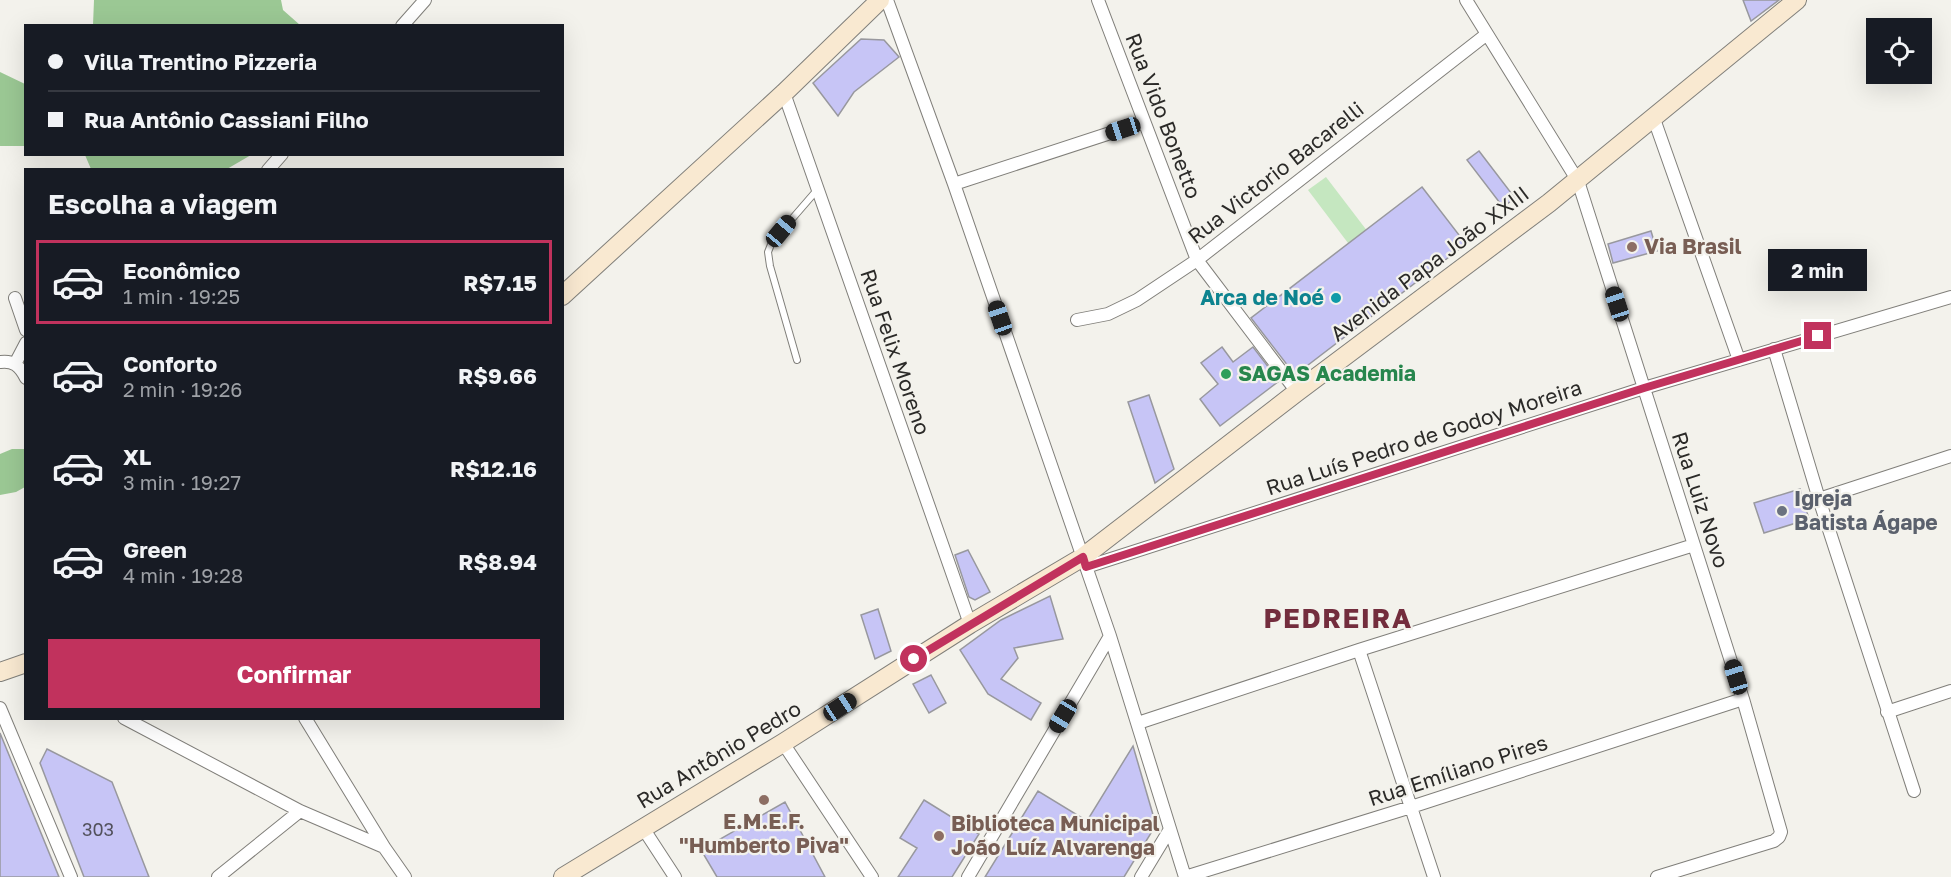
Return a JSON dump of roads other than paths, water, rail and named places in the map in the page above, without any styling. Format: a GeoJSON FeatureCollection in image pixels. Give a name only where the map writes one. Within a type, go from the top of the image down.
{"type":"FeatureCollection","features":[{"type":"Feature","properties":{"kind":"main road"},"geometry":{"type":"LineString","coordinates":[[564,294],[784,93],[879,0]]}},
{"type":"Feature","properties":{"kind":"main road","name":"Avenida Papa João XXIII"},"geometry":{"type":"LineString","coordinates":[[1084,562],[1297,392],[1578,181],[1797,0]]}},
{"type":"Feature","properties":{"kind":"main road","name":"Rua Antônio Pedro"},"geometry":{"type":"LineString","coordinates":[[563,877],[783,743],[970,624],[1084,562]]}},
{"type":"Feature","properties":{"kind":"main road"},"geometry":{"type":"LineString","coordinates":[[0,672],[24,665]]}},
{"type":"Feature","properties":{"kind":"street"},"geometry":{"type":"LineString","coordinates":[[404,24],[425,0]]}},
{"type":"Feature","properties":{"kind":"street"},"geometry":{"type":"LineString","coordinates":[[887,0],[954,184],[1110,636],[1185,877]]}},
{"type":"Feature","properties":{"kind":"street","name":"Rua Vido Bonetto"},"geometry":{"type":"LineString","coordinates":[[1098,0],[1197,260],[1297,392]]}},
{"type":"Feature","properties":{"kind":"street","name":"Rua Luiz Novo"},"geometry":{"type":"LineString","coordinates":[[1466,0],[1578,181],[1743,699],[1781,832],[1774,841],[1657,877]]}},
{"type":"Feature","properties":{"kind":"street","name":"Rua Victorio Bacarelli"},"geometry":{"type":"LineString","coordinates":[[1077,320],[1108,314],[1137,300],[1197,260],[1487,34]]}},
{"type":"Feature","properties":{"kind":"street","name":"Rua Felix Moreno"},"geometry":{"type":"LineString","coordinates":[[784,93],[970,624]]}},
{"type":"Feature","properties":{"kind":"street"},"geometry":{"type":"LineString","coordinates":[[1654,119],[1739,360]]}},
{"type":"Feature","properties":{"kind":"street"},"geometry":{"type":"LineString","coordinates":[[954,184],[1144,122]]}},
{"type":"Feature","properties":{"kind":"street"},"geometry":{"type":"LineString","coordinates":[[270,168],[280,156]]}},
{"type":"Feature","properties":{"kind":"street","name":"Rua Luís Pedro de Godoy Moreira"},"geometry":{"type":"LineString","coordinates":[[1084,562],[1644,388],[1951,297]]}},
{"type":"Feature","properties":{"kind":"street"},"geometry":{"type":"LineString","coordinates":[[15,298],[24,324]]}},
{"type":"Feature","properties":{"kind":"street"},"geometry":{"type":"LineString","coordinates":[[15,364],[24,347]]}},
{"type":"Feature","properties":{"kind":"street"},"geometry":{"type":"LineString","coordinates":[[1774,350],[1819,499],[1914,791]]}},
{"type":"Feature","properties":{"kind":"street"},"geometry":{"type":"LineString","coordinates":[[0,362],[9,361],[15,364],[20,367],[24,374]]}},
{"type":"Feature","properties":{"kind":"street"},"geometry":{"type":"LineString","coordinates":[[1819,499],[1951,456]]}},
{"type":"Feature","properties":{"kind":"street"},"geometry":{"type":"LineString","coordinates":[[1138,723],[1359,650],[1694,545]]}},
{"type":"Feature","properties":{"kind":"street"},"geometry":{"type":"LineString","coordinates":[[968,877],[1110,636]]}},
{"type":"Feature","properties":{"kind":"street"},"geometry":{"type":"LineString","coordinates":[[1359,650],[1434,877]]}},
{"type":"Feature","properties":{"kind":"street"},"geometry":{"type":"LineString","coordinates":[[1887,712],[1951,691]]}},
{"type":"Feature","properties":{"kind":"street","name":"Rua Emíliano Pires"},"geometry":{"type":"LineString","coordinates":[[1185,877],[1411,807],[1743,699]]}},
{"type":"Feature","properties":{"kind":"street"},"geometry":{"type":"LineString","coordinates":[[0,708],[71,877]]}},
{"type":"Feature","properties":{"kind":"street"},"geometry":{"type":"LineString","coordinates":[[128,720],[300,811],[384,848]]}},
{"type":"Feature","properties":{"kind":"street"},"geometry":{"type":"LineString","coordinates":[[306,720],[384,848],[405,877]]}},
{"type":"Feature","properties":{"kind":"street"},"geometry":{"type":"LineString","coordinates":[[783,743],[872,877]]}},
{"type":"Feature","properties":{"kind":"street"},"geometry":{"type":"LineString","coordinates":[[218,877],[300,811]]}},
{"type":"Feature","properties":{"kind":"street"},"geometry":{"type":"LineString","coordinates":[[643,828],[675,877]]}},
{"type":"Feature","properties":{"kind":"street"},"geometry":{"type":"LineString","coordinates":[[1141,877],[1170,830]]}},
{"type":"Feature","properties":{"kind":"lane"},"geometry":{"type":"LineString","coordinates":[[797,360],[768,252],[772,242],[817,190]]}},
{"type":"Feature","properties":{"kind":"place","name":"Via Brasil"},"geometry":{"type":"Point","coordinates":[1632,247]}},
{"type":"Feature","properties":{"kind":"place","name":"Arca de Noé"},"geometry":{"type":"Point","coordinates":[1336,298]}},
{"type":"Feature","properties":{"kind":"place","name":"SAGAS Academia"},"geometry":{"type":"Point","coordinates":[1226,374]}},
{"type":"Feature","properties":{"kind":"place","name":"Igreja Batista Ágape"},"geometry":{"type":"Point","coordinates":[1782,511]}},
{"type":"Feature","properties":{"kind":"place","name":"E.M.E.F. \"Humberto Piva\""},"geometry":{"type":"Point","coordinates":[764,800]}},
{"type":"Feature","properties":{"kind":"place","name":"Biblioteca Municipal João Luíz Alvarenga"},"geometry":{"type":"Point","coordinates":[939,836]}},
{"type":"Feature","properties":{"kind":"district","name":"PEDREIRA"},"geometry":{"type":"Point","coordinates":[1338,619]}}]}
